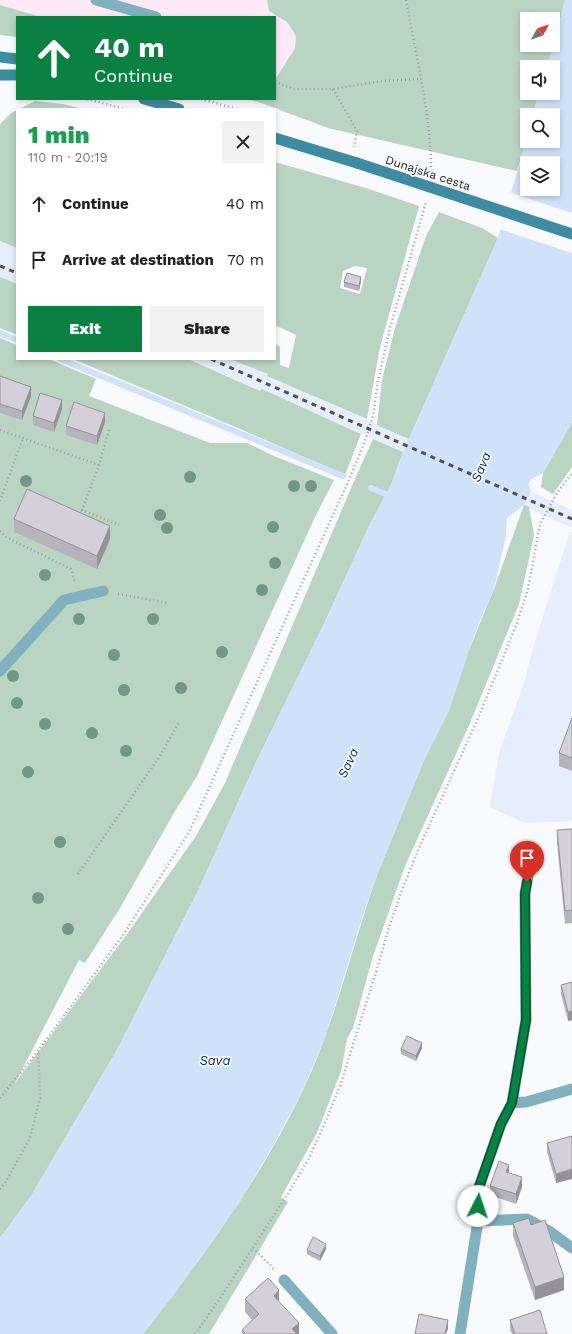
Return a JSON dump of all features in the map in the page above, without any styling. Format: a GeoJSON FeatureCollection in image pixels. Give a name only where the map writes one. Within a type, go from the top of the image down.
{"type":"FeatureCollection","features":[{"type":"Feature","properties":{"kind":"main road"},"geometry":{"type":"LineString","coordinates":[[0,57],[16,59]]}},
{"type":"Feature","properties":{"kind":"main road"},"geometry":{"type":"LineString","coordinates":[[0,75],[16,75]]}},
{"type":"Feature","properties":{"kind":"main road"},"geometry":{"type":"LineString","coordinates":[[148,100],[176,108]]}},
{"type":"Feature","properties":{"kind":"main road","name":"Dunajska cesta"},"geometry":{"type":"LineString","coordinates":[[276,138],[357,163],[572,234]]}},
{"type":"Feature","properties":{"kind":"street"},"geometry":{"type":"LineString","coordinates":[[96,0],[152,16]]}},
{"type":"Feature","properties":{"kind":"street"},"geometry":{"type":"LineString","coordinates":[[0,671],[64,600],[103,591]]}},
{"type":"Feature","properties":{"kind":"street"},"geometry":{"type":"LineString","coordinates":[[460,1334],[478,1221],[478,1190],[501,1124],[512,1103],[526,1020],[525,894],[531,858]]}},
{"type":"Feature","properties":{"kind":"street"},"geometry":{"type":"LineString","coordinates":[[512,1103],[526,1102],[572,1089]]}},
{"type":"Feature","properties":{"kind":"street"},"geometry":{"type":"LineString","coordinates":[[478,1221],[527,1219],[549,1231],[572,1248]]}},
{"type":"Feature","properties":{"kind":"street"},"geometry":{"type":"LineString","coordinates":[[284,1280],[332,1334]]}},
{"type":"Feature","properties":{"kind":"path"},"geometry":{"type":"LineString","coordinates":[[406,0],[424,96],[431,150],[430,174]]}},
{"type":"Feature","properties":{"kind":"path"},"geometry":{"type":"LineString","coordinates":[[276,82],[293,89],[332,89],[382,81],[420,78]]}},
{"type":"Feature","properties":{"kind":"path"},"geometry":{"type":"LineString","coordinates":[[332,89],[357,131],[354,147]]}},
{"type":"Feature","properties":{"kind":"path"},"geometry":{"type":"LineString","coordinates":[[91,100],[121,108]]}},
{"type":"Feature","properties":{"kind":"path"},"geometry":{"type":"LineString","coordinates":[[205,100],[233,108]]}},
{"type":"Feature","properties":{"kind":"path"},"geometry":{"type":"LineString","coordinates":[[0,1098],[38,1051],[123,935],[189,832],[348,482],[365,441],[373,416],[378,381],[390,328],[427,201]]}},
{"type":"Feature","properties":{"kind":"path"},"geometry":{"type":"LineString","coordinates":[[0,430],[98,465]]}},
{"type":"Feature","properties":{"kind":"path"},"geometry":{"type":"LineString","coordinates":[[109,430],[82,510],[119,525]]}},
{"type":"Feature","properties":{"kind":"path"},"geometry":{"type":"LineString","coordinates":[[0,501],[23,438]]}},
{"type":"Feature","properties":{"kind":"path"},"geometry":{"type":"LineString","coordinates":[[195,1334],[253,1248],[308,1160],[325,1124],[340,1086],[389,927],[402,890],[479,716],[517,622],[528,589],[540,524],[557,493],[572,473]]}},
{"type":"Feature","properties":{"kind":"path"},"geometry":{"type":"LineString","coordinates":[[0,531],[6,537],[71,569],[79,596]]}},
{"type":"Feature","properties":{"kind":"path"},"geometry":{"type":"LineString","coordinates":[[103,591],[168,604]]}},
{"type":"Feature","properties":{"kind":"path"},"geometry":{"type":"LineString","coordinates":[[78,874],[158,759],[180,721]]}},
{"type":"Feature","properties":{"kind":"path"},"geometry":{"type":"LineString","coordinates":[[0,1189],[30,1138],[40,1098],[38,1051]]}},
{"type":"Feature","properties":{"kind":"path"},"geometry":{"type":"LineString","coordinates":[[253,1248],[284,1280]]}},
{"type":"Feature","properties":{"kind":"shaded area"},"geometry":{"type":"Polygon","coordinates":[[[0,0],[267,0],[269,11],[287,22],[296,36],[295,48],[276,78],[276,16],[38,16],[0,5],[0,0]]]}},
{"type":"Feature","properties":{"kind":"shaded area"},"geometry":{"type":"Polygon","coordinates":[[[0,241],[16,248],[16,284],[0,277],[0,241]]]}},
{"type":"Feature","properties":{"kind":"shaded area"},"geometry":{"type":"Polygon","coordinates":[[[190,360],[233,360],[257,369],[268,374],[268,376],[572,510],[572,528],[262,389],[261,391],[190,360]]]}},
{"type":"Feature","properties":{"kind":"shaded area"},"geometry":{"type":"Polygon","coordinates":[[[570,532],[572,532],[572,821],[525,823],[490,807],[499,753],[523,686],[536,638],[570,532]]]}},
{"type":"Feature","properties":{"kind":"green space"},"geometry":{"type":"Polygon","coordinates":[[[267,0],[565,0],[560,20],[560,12],[520,12],[520,52],[552,52],[549,60],[520,60],[520,100],[537,100],[535,108],[520,108],[520,148],[524,148],[522,156],[520,156],[517,171],[328,128],[250,100],[276,100],[276,78],[295,48],[296,36],[287,22],[269,11],[267,0]]]}},
{"type":"Feature","properties":{"kind":"green space"},"geometry":{"type":"Polygon","coordinates":[[[0,5],[38,16],[16,16],[16,37],[0,35],[0,5]]]}},
{"type":"Feature","properties":{"kind":"green space"},"geometry":{"type":"Polygon","coordinates":[[[35,101],[63,104],[79,108],[21,108],[35,101]]]}},
{"type":"Feature","properties":{"kind":"green space"},"geometry":{"type":"Polygon","coordinates":[[[16,110],[16,248],[0,241],[0,124],[11,113],[16,110]]]}},
{"type":"Feature","properties":{"kind":"green space"},"geometry":{"type":"Polygon","coordinates":[[[276,162],[369,189],[419,206],[380,347],[367,419],[267,376],[268,374],[233,360],[276,360],[276,345],[280,347],[280,365],[289,368],[296,335],[276,325],[276,162]],[[355,266],[343,271],[340,288],[360,294],[367,268],[355,266]]]}},
{"type":"Feature","properties":{"kind":"green space"},"geometry":{"type":"Polygon","coordinates":[[[439,212],[482,228],[498,238],[409,439],[377,425],[382,380],[395,328],[426,236],[439,212]]]}},
{"type":"Feature","properties":{"kind":"green space"},"geometry":{"type":"Polygon","coordinates":[[[0,277],[16,284],[16,335],[0,328],[0,277]]]}},
{"type":"Feature","properties":{"kind":"green space"},"geometry":{"type":"Polygon","coordinates":[[[0,338],[16,345],[16,360],[51,360],[96,379],[89,396],[210,443],[247,443],[274,456],[334,480],[315,517],[197,776],[175,811],[120,908],[85,963],[79,960],[15,1083],[125,937],[196,836],[225,783],[373,439],[403,452],[391,485],[369,526],[324,624],[257,760],[198,891],[117,1050],[31,1196],[0,1238],[0,338]]]}},
{"type":"Feature","properties":{"kind":"green space"},"geometry":{"type":"Polygon","coordinates":[[[75,360],[190,360],[260,391],[262,389],[361,434],[345,475],[238,428],[75,360]]]}},
{"type":"Feature","properties":{"kind":"green space"},"geometry":{"type":"Polygon","coordinates":[[[572,422],[572,467],[553,494],[541,487],[543,473],[572,422]]]}},
{"type":"Feature","properties":{"kind":"green space"},"geometry":{"type":"Polygon","coordinates":[[[524,505],[529,507],[534,535],[519,604],[470,723],[405,866],[373,956],[353,1028],[347,1039],[341,1071],[317,1133],[281,1197],[288,1202],[209,1334],[143,1334],[229,1218],[286,1125],[302,1092],[325,1038],[379,870],[494,589],[524,505]]]}},
{"type":"Feature","properties":{"kind":"water","name":"Sava"},"geometry":{"type":"Polygon","coordinates":[[[565,0],[572,0],[572,422],[543,473],[531,479],[528,485],[531,491],[524,505],[507,518],[506,535],[494,589],[475,633],[449,711],[424,761],[379,870],[365,909],[326,1035],[302,1092],[273,1146],[238,1205],[173,1296],[143,1334],[0,1334],[0,1238],[31,1196],[117,1050],[198,891],[257,760],[324,624],[369,526],[391,485],[403,452],[498,238],[520,162],[520,196],[560,196],[560,156],[522,156],[524,148],[560,148],[560,108],[535,108],[537,100],[560,100],[560,60],[549,60],[552,52],[560,52],[560,20],[565,0]]]}},
{"type":"Feature","properties":{"kind":"pier"},"geometry":{"type":"Polygon","coordinates":[[[509,192],[572,213],[572,253],[499,229],[509,192]]]}},
{"type":"Feature","properties":{"kind":"building"},"geometry":{"type":"Polygon","coordinates":[[[347,273],[361,277],[359,286],[344,282],[347,273]]]}},
{"type":"Feature","properties":{"kind":"building"},"geometry":{"type":"Polygon","coordinates":[[[0,376],[31,387],[22,411],[0,404],[0,376]]]}},
{"type":"Feature","properties":{"kind":"building"},"geometry":{"type":"Polygon","coordinates":[[[40,393],[62,400],[54,423],[33,416],[40,393]]]}},
{"type":"Feature","properties":{"kind":"building"},"geometry":{"type":"Polygon","coordinates":[[[74,402],[105,413],[97,436],[66,426],[74,402]]]}},
{"type":"Feature","properties":{"kind":"building"},"geometry":{"type":"Polygon","coordinates":[[[27,489],[110,526],[97,556],[14,519],[27,489]]]}},
{"type":"Feature","properties":{"kind":"building"},"geometry":{"type":"Polygon","coordinates":[[[572,718],[572,758],[559,753],[572,718]]]}},
{"type":"Feature","properties":{"kind":"building"},"geometry":{"type":"Polygon","coordinates":[[[572,829],[572,910],[565,911],[557,830],[572,829]]]}},
{"type":"Feature","properties":{"kind":"building"},"geometry":{"type":"Polygon","coordinates":[[[572,982],[572,1011],[568,1012],[561,985],[572,982]]]}},
{"type":"Feature","properties":{"kind":"building"},"geometry":{"type":"Polygon","coordinates":[[[407,1036],[422,1043],[416,1056],[401,1049],[407,1036]]]}},
{"type":"Feature","properties":{"kind":"building"},"geometry":{"type":"Polygon","coordinates":[[[572,1136],[572,1169],[556,1174],[547,1143],[572,1136]]]}},
{"type":"Feature","properties":{"kind":"building"},"geometry":{"type":"Polygon","coordinates":[[[499,1161],[509,1165],[506,1172],[522,1177],[516,1194],[490,1186],[499,1161]]]}},
{"type":"Feature","properties":{"kind":"building"},"geometry":{"type":"Polygon","coordinates":[[[529,1218],[531,1225],[545,1220],[564,1277],[535,1287],[513,1223],[529,1218]]]}},
{"type":"Feature","properties":{"kind":"building"},"geometry":{"type":"Polygon","coordinates":[[[313,1237],[326,1244],[320,1256],[307,1250],[313,1237]]]}},
{"type":"Feature","properties":{"kind":"building"},"geometry":{"type":"Polygon","coordinates":[[[268,1278],[279,1290],[274,1296],[299,1323],[292,1329],[297,1334],[246,1334],[242,1330],[259,1314],[245,1299],[268,1278]]]}},
{"type":"Feature","properties":{"kind":"building"},"geometry":{"type":"Polygon","coordinates":[[[540,1310],[547,1334],[515,1334],[510,1320],[540,1310]]]}},
{"type":"Feature","properties":{"kind":"building"},"geometry":{"type":"Polygon","coordinates":[[[419,1314],[448,1320],[445,1334],[415,1334],[419,1314]]]}},
{"type":"Feature","properties":{"kind":"waterway"},"geometry":{"type":"LineString","coordinates":[[0,333],[16,340]]}},
{"type":"Feature","properties":{"kind":"waterway"},"geometry":{"type":"LineString","coordinates":[[62,360],[343,476]]}},
{"type":"Feature","properties":{"kind":"waterway"},"geometry":{"type":"LineString","coordinates":[[371,488],[392,497]]}},
{"type":"Feature","properties":{"kind":"railway"},"geometry":{"type":"LineString","coordinates":[[0,266],[16,273]]}},
{"type":"Feature","properties":{"kind":"railway"},"geometry":{"type":"LineString","coordinates":[[213,360],[572,519]]}},
{"type":"Feature","properties":{"kind":"route"},"geometry":{"type":"LineString","coordinates":[[478,1206],[478,1190],[501,1124],[512,1103],[526,1020],[525,894],[527,882]]}}]}
